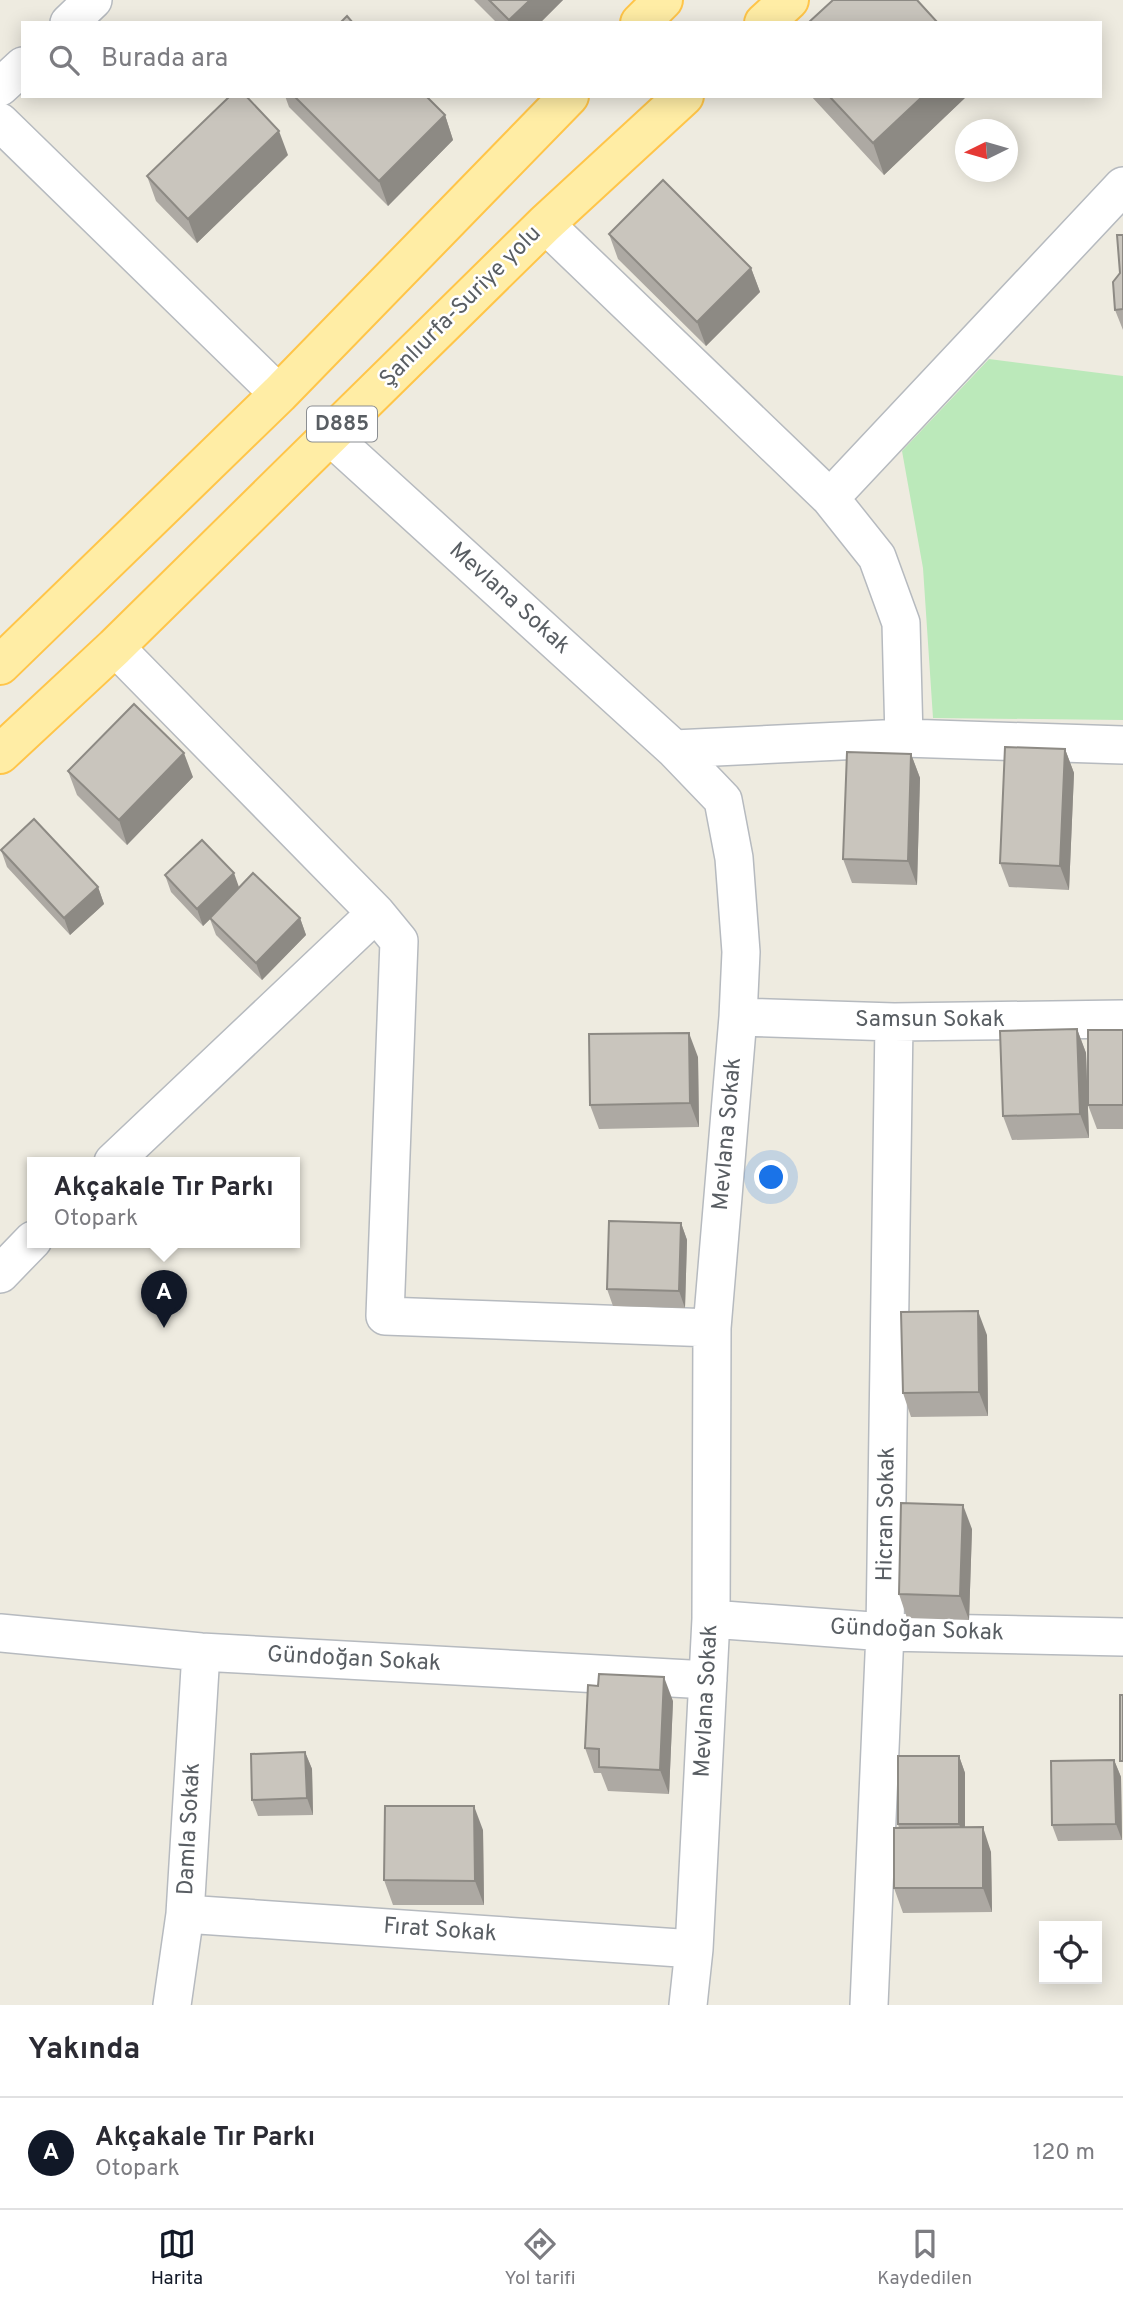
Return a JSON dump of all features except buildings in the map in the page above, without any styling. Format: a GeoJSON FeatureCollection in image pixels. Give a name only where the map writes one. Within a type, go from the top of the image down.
{"type":"FeatureCollection","features":[{"type":"Feature","properties":{"kind":"main road"},"geometry":{"type":"LineString","coordinates":[[642,21],[663,0]]}},
{"type":"Feature","properties":{"kind":"main road"},"geometry":{"type":"LineString","coordinates":[[766,21],[789,0]]}},
{"type":"Feature","properties":{"kind":"main road","name":"D885"},"geometry":{"type":"LineString","coordinates":[[0,665],[279,394],[567,98]]}},
{"type":"Feature","properties":{"kind":"main road","name":"Şanlıurfa-Suriye yolu"},"geometry":{"type":"LineString","coordinates":[[0,754],[115,647],[545,224],[682,98]]}},
{"type":"Feature","properties":{"kind":"street"},"geometry":{"type":"LineString","coordinates":[[71,21],[93,0]]}},
{"type":"Feature","properties":{"kind":"street"},"geometry":{"type":"LineString","coordinates":[[0,87],[21,67]]}},
{"type":"Feature","properties":{"kind":"street"},"geometry":{"type":"LineString","coordinates":[[0,122],[279,394]]}},
{"type":"Feature","properties":{"kind":"street"},"geometry":{"type":"LineString","coordinates":[[830,498],[1123,186]]}},
{"type":"Feature","properties":{"kind":"street"},"geometry":{"type":"LineString","coordinates":[[545,224],[830,498],[877,557],[901,623],[904,738]]}},
{"type":"Feature","properties":{"kind":"street","name":"Mevlana Sokak"},"geometry":{"type":"LineString","coordinates":[[330,436],[674,749],[723,800],[734,858],[740,939],[738,1017],[712,1328],[711,1619],[694,1949],[688,2005]]}},
{"type":"Feature","properties":{"kind":"street"},"geometry":{"type":"LineString","coordinates":[[115,647],[376,913],[399,941],[386,1316],[712,1328]]}},
{"type":"Feature","properties":{"kind":"street"},"geometry":{"type":"LineString","coordinates":[[674,749],[904,738],[1123,745]]}},
{"type":"Feature","properties":{"kind":"street"},"geometry":{"type":"LineString","coordinates":[[118,1157],[376,913]]}},
{"type":"Feature","properties":{"kind":"street","name":"Samsun Sokak"},"geometry":{"type":"LineString","coordinates":[[738,1017],[894,1022],[1123,1019]]}},
{"type":"Feature","properties":{"kind":"street","name":"Hicran Sokak"},"geometry":{"type":"LineString","coordinates":[[869,2005],[885,1632],[894,1022]]}},
{"type":"Feature","properties":{"kind":"street"},"geometry":{"type":"LineString","coordinates":[[0,1274],[27,1246]]}},
{"type":"Feature","properties":{"kind":"street","name":"Gündoğan Sokak"},"geometry":{"type":"LineString","coordinates":[[711,1619],[885,1632],[1123,1637]]}},
{"type":"Feature","properties":{"kind":"street","name":"Gündoğan Sokak"},"geometry":{"type":"LineString","coordinates":[[0,1633],[201,1652],[708,1680]]}},
{"type":"Feature","properties":{"kind":"street","name":"Damla Sokak"},"geometry":{"type":"LineString","coordinates":[[172,2005],[185,1914],[201,1652]]}},
{"type":"Feature","properties":{"kind":"street","name":"Fırat Sokak"},"geometry":{"type":"LineString","coordinates":[[185,1914],[694,1949]]}},
{"type":"Feature","properties":{"kind":"green space"},"geometry":{"type":"Polygon","coordinates":[[[989,359],[1123,376],[1123,720],[933,718],[923,568],[902,451],[989,359]]]}},
{"type":"Feature","properties":{"kind":"place","name":"Akçakale Tır Parkı"},"geometry":{"type":"Point","coordinates":[164,1328]}}]}
